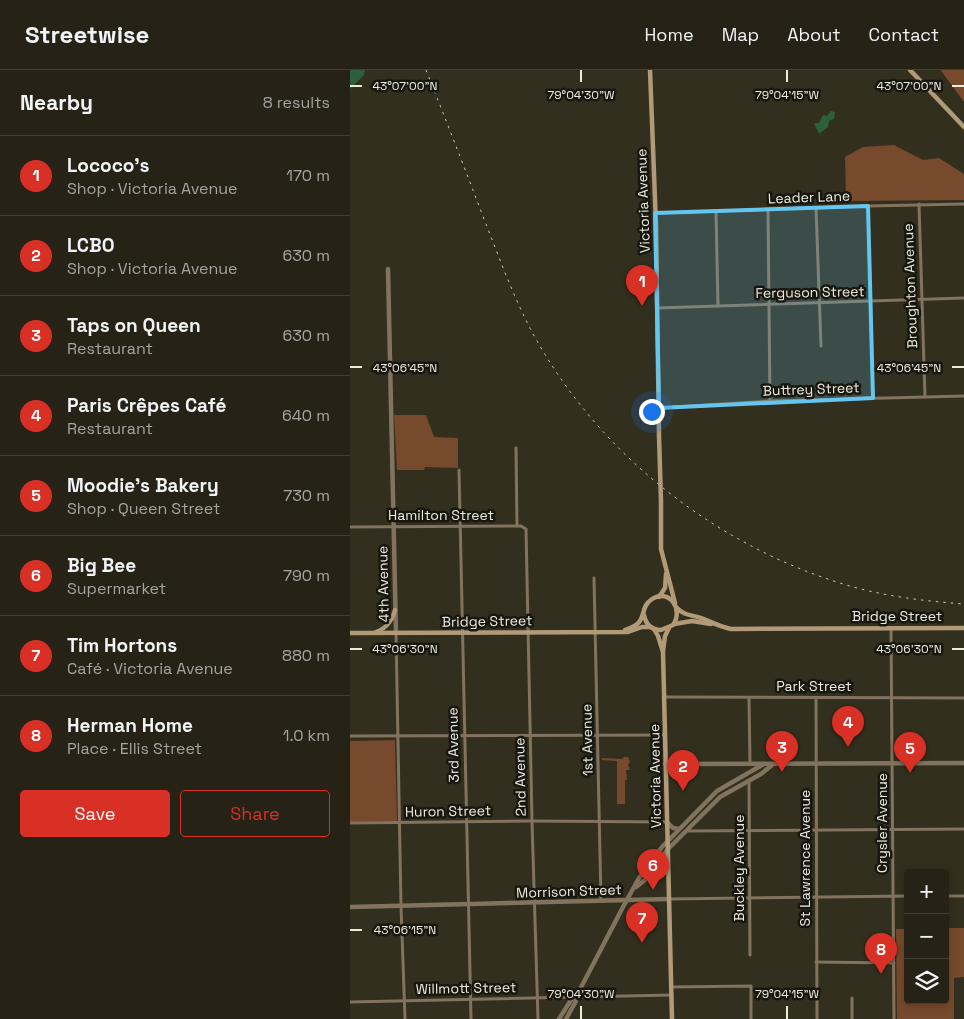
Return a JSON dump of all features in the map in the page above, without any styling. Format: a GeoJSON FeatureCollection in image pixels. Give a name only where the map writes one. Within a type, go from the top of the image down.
{"type":"FeatureCollection","features":[{"type":"Feature","properties":{"kind":"main road","name":"Victoria Avenue"},"geometry":{"type":"LineString","coordinates":[[650,70],[662,549],[676,606]]}},
{"type":"Feature","properties":{"kind":"main road"},"geometry":{"type":"LineString","coordinates":[[910,70],[964,127]]}},
{"type":"Feature","properties":{"kind":"main road","name":"Victoria Avenue"},"geometry":{"type":"LineString","coordinates":[[659,597],[665,588],[666,570]]}},
{"type":"Feature","properties":{"kind":"main road"},"geometry":{"type":"LineString","coordinates":[[623,631],[637,625],[644,615],[646,605],[650,601],[659,597],[668,598],[676,606],[677,617],[671,626],[662,630],[652,628],[646,622],[644,615]]}},
{"type":"Feature","properties":{"kind":"main road","name":"Bridge Street"},"geometry":{"type":"LineString","coordinates":[[676,606],[684,614],[703,619],[711,624]]}},
{"type":"Feature","properties":{"kind":"main road"},"geometry":{"type":"LineString","coordinates":[[372,633],[387,625],[393,619],[395,610]]}},
{"type":"Feature","properties":{"kind":"main road","name":"Bridge Street"},"geometry":{"type":"LineString","coordinates":[[671,626],[687,621],[746,630],[891,627],[964,628]]}},
{"type":"Feature","properties":{"kind":"main road","name":"Victoria Avenue"},"geometry":{"type":"LineString","coordinates":[[671,626],[665,636],[663,652],[672,1019]]}},
{"type":"Feature","properties":{"kind":"main road","name":"Bridge Street"},"geometry":{"type":"LineString","coordinates":[[350,633],[632,632],[642,627],[652,628]]}},
{"type":"Feature","properties":{"kind":"main road","name":"Victoria Avenue"},"geometry":{"type":"LineString","coordinates":[[652,628],[658,636],[663,652]]}},
{"type":"Feature","properties":{"kind":"street","name":"Broughton Avenue"},"geometry":{"type":"LineString","coordinates":[[919,204],[924,397]]}},
{"type":"Feature","properties":{"kind":"street","name":"Leader Lane"},"geometry":{"type":"LineString","coordinates":[[655,213],[964,204]]}},
{"type":"Feature","properties":{"kind":"street"},"geometry":{"type":"LineString","coordinates":[[868,206],[873,398]]}},
{"type":"Feature","properties":{"kind":"street"},"geometry":{"type":"LineString","coordinates":[[816,208],[821,346]]}},
{"type":"Feature","properties":{"kind":"street"},"geometry":{"type":"LineString","coordinates":[[768,210],[770,401]]}},
{"type":"Feature","properties":{"kind":"street"},"geometry":{"type":"LineString","coordinates":[[716,212],[718,306]]}},
{"type":"Feature","properties":{"kind":"street","name":"4th Avenue"},"geometry":{"type":"LineString","coordinates":[[388,268],[405,1019]]}},
{"type":"Feature","properties":{"kind":"street","name":"Ferguson Street"},"geometry":{"type":"LineString","coordinates":[[657,308],[964,298]]}},
{"type":"Feature","properties":{"kind":"street","name":"Buttrey Street"},"geometry":{"type":"LineString","coordinates":[[659,408],[770,401],[964,396]]}},
{"type":"Feature","properties":{"kind":"street"},"geometry":{"type":"LineString","coordinates":[[516,448],[517,526]]}},
{"type":"Feature","properties":{"kind":"street","name":"3rd Avenue"},"geometry":{"type":"LineString","coordinates":[[459,470],[471,1019]]}},
{"type":"Feature","properties":{"kind":"street","name":"Hamilton Street"},"geometry":{"type":"LineString","coordinates":[[350,527],[517,526]]}},
{"type":"Feature","properties":{"kind":"street","name":"2nd Avenue"},"geometry":{"type":"LineString","coordinates":[[517,526],[524,527],[527,534],[532,821],[538,1019]]}},
{"type":"Feature","properties":{"kind":"street","name":"1st Avenue"},"geometry":{"type":"LineString","coordinates":[[594,578],[601,902]]}},
{"type":"Feature","properties":{"kind":"street","name":"Crysler Avenue"},"geometry":{"type":"LineString","coordinates":[[891,627],[894,1019]]}},
{"type":"Feature","properties":{"kind":"street","name":"Park Street"},"geometry":{"type":"LineString","coordinates":[[664,697],[964,698]]}},
{"type":"Feature","properties":{"kind":"street"},"geometry":{"type":"LineString","coordinates":[[749,698],[750,764]]}},
{"type":"Feature","properties":{"kind":"street","name":"St Lawrence Avenue"},"geometry":{"type":"LineString","coordinates":[[816,698],[817,1019]]}},
{"type":"Feature","properties":{"kind":"street"},"geometry":{"type":"LineString","coordinates":[[350,736],[665,735]]}},
{"type":"Feature","properties":{"kind":"street"},"geometry":{"type":"LineString","coordinates":[[666,764],[964,763]]}},
{"type":"Feature","properties":{"kind":"street"},"geometry":{"type":"LineString","coordinates":[[566,1019],[639,878],[667,841],[717,790],[764,764]]}},
{"type":"Feature","properties":{"kind":"street"},"geometry":{"type":"LineString","coordinates":[[635,887],[645,880],[667,850],[720,797],[773,764]]}},
{"type":"Feature","properties":{"kind":"street","name":"Buckley Avenue"},"geometry":{"type":"LineString","coordinates":[[749,780],[750,955]]}},
{"type":"Feature","properties":{"kind":"street","name":"Huron Street"},"geometry":{"type":"LineString","coordinates":[[350,823],[466,821],[667,822]]}},
{"type":"Feature","properties":{"kind":"street"},"geometry":{"type":"LineString","coordinates":[[667,822],[673,828],[679,829]]}},
{"type":"Feature","properties":{"kind":"street"},"geometry":{"type":"LineString","coordinates":[[688,831],[964,830]]}},
{"type":"Feature","properties":{"kind":"street","name":"Morrison Street"},"geometry":{"type":"LineString","coordinates":[[350,907],[750,897],[904,896]]}},
{"type":"Feature","properties":{"kind":"street"},"geometry":{"type":"LineString","coordinates":[[949,896],[964,896]]}},
{"type":"Feature","properties":{"kind":"street"},"geometry":{"type":"LineString","coordinates":[[816,962],[894,963]]}},
{"type":"Feature","properties":{"kind":"street"},"geometry":{"type":"LineString","coordinates":[[672,987],[751,986],[751,1019]]}},
{"type":"Feature","properties":{"kind":"street","name":"Willmott Street"},"geometry":{"type":"LineString","coordinates":[[350,1002],[672,995]]}},
{"type":"Feature","properties":{"kind":"street"},"geometry":{"type":"LineString","coordinates":[[559,1019],[571,1000],[576,997]]}},
{"type":"Feature","properties":{"kind":"street"},"geometry":{"type":"LineString","coordinates":[[852,998],[852,1019]]}},
{"type":"Feature","properties":{"kind":"highlighted area"},"geometry":{"type":"Polygon","coordinates":[[[868,206],[873,398],[659,408],[655,213],[868,206]]]}},
{"type":"Feature","properties":{"kind":"shaded area"},"geometry":{"type":"Polygon","coordinates":[[[350,70],[365,70],[364,75],[350,89],[350,70]]]}},
{"type":"Feature","properties":{"kind":"shaded area"},"geometry":{"type":"Polygon","coordinates":[[[941,70],[964,70],[964,102],[942,72],[941,70]]]}},
{"type":"Feature","properties":{"kind":"shaded area"},"geometry":{"type":"Polygon","coordinates":[[[831,111],[835,112],[834,119],[829,121],[828,127],[819,134],[814,123],[819,123],[823,115],[827,116],[831,111]]]}},
{"type":"Feature","properties":{"kind":"shaded area"},"geometry":{"type":"Polygon","coordinates":[[[894,145],[923,160],[939,158],[964,174],[964,200],[846,201],[845,157],[863,147],[894,145]]]}},
{"type":"Feature","properties":{"kind":"shaded area"},"geometry":{"type":"Polygon","coordinates":[[[394,415],[426,415],[434,437],[458,438],[458,468],[425,467],[424,470],[397,470],[394,415]]]}},
{"type":"Feature","properties":{"kind":"shaded area"},"geometry":{"type":"Polygon","coordinates":[[[395,740],[397,821],[350,822],[350,741],[395,740]]]}},
{"type":"Feature","properties":{"kind":"shaded area"},"geometry":{"type":"Polygon","coordinates":[[[628,757],[630,762],[628,765],[630,770],[626,770],[625,804],[617,804],[617,761],[602,760],[602,758],[622,759],[628,757]]]}},
{"type":"Feature","properties":{"kind":"shaded area"},"geometry":{"type":"Polygon","coordinates":[[[949,928],[964,928],[964,977],[954,978],[954,1019],[897,1019],[896,929],[904,929],[904,1004],[949,1004],[949,928]]]}},
{"type":"Feature","properties":{"kind":"railway"},"geometry":{"type":"LineString","coordinates":[[426,70],[506,276],[532,332],[559,376],[590,416],[625,454],[663,488],[705,518],[749,545],[795,567],[843,584],[873,592],[918,600],[964,604]]}},
{"type":"Feature","properties":{"kind":"place","name":"Lococo's"},"geometry":{"type":"Point","coordinates":[642,306]}},
{"type":"Feature","properties":{"kind":"place","name":"Paris Crêpes Café"},"geometry":{"type":"Point","coordinates":[848,747]}},
{"type":"Feature","properties":{"kind":"place","name":"Taps on Queen"},"geometry":{"type":"Point","coordinates":[782,772]}},
{"type":"Feature","properties":{"kind":"place","name":"Moodie's Bakery"},"geometry":{"type":"Point","coordinates":[910,773]}},
{"type":"Feature","properties":{"kind":"place","name":"LCBO"},"geometry":{"type":"Point","coordinates":[683,791]}},
{"type":"Feature","properties":{"kind":"place","name":"Big Bee"},"geometry":{"type":"Point","coordinates":[653,890]}},
{"type":"Feature","properties":{"kind":"place","name":"Tim Hortons"},"geometry":{"type":"Point","coordinates":[642,943]}},
{"type":"Feature","properties":{"kind":"place","name":"Herman Home"},"geometry":{"type":"Point","coordinates":[881,974]}}]}
